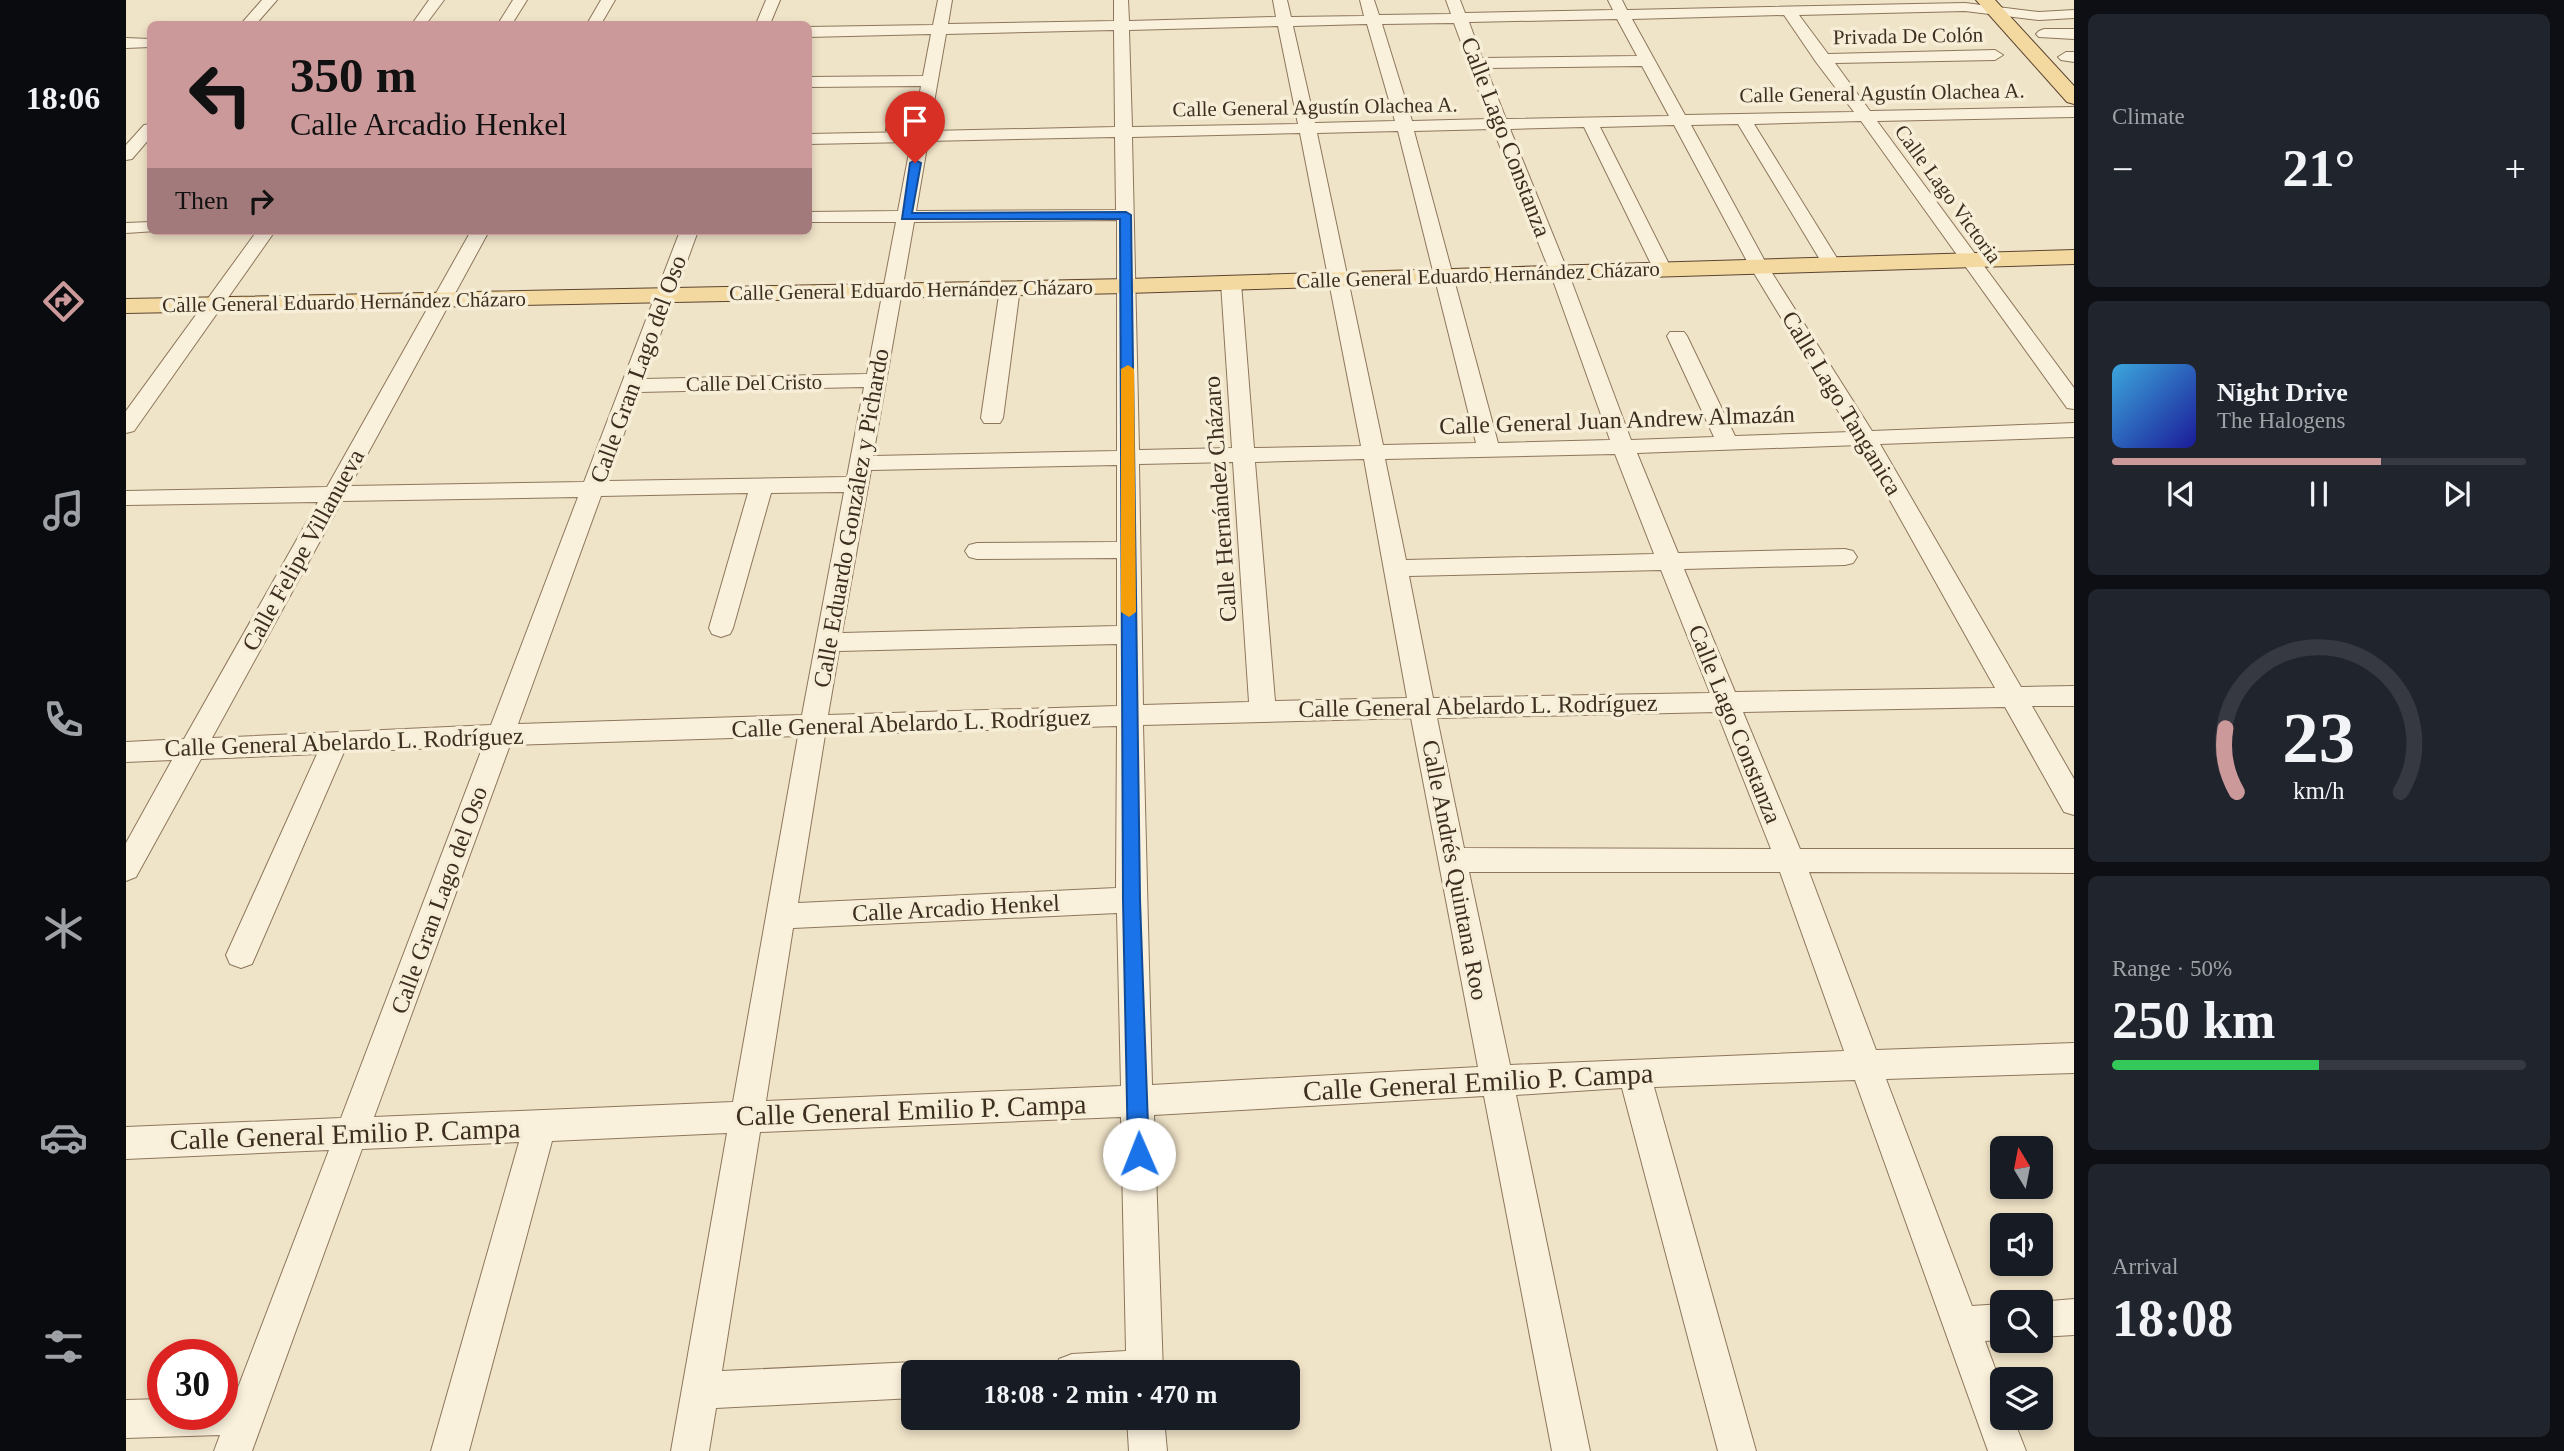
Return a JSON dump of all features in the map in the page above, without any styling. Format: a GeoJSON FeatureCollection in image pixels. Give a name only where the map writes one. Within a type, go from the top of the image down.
{"type":"FeatureCollection","features":[{"type":"Feature","properties":{"kind":"main road"},"geometry":{"type":"LineString","coordinates":[[2013,0],[2071,60]]}},
{"type":"Feature","properties":{"kind":"main road"},"geometry":{"type":"LineString","coordinates":[[1988,4],[2074,98]]}},
{"type":"Feature","properties":{"kind":"main road","name":"Calle General Eduardo Hernández Cházaro"},"geometry":{"type":"LineString","coordinates":[[126,306],[1127,286],[2074,257]]}},
{"type":"Feature","properties":{"kind":"street"},"geometry":{"type":"LineString","coordinates":[[251,21],[270,0]]}},
{"type":"Feature","properties":{"kind":"street"},"geometry":{"type":"LineString","coordinates":[[421,21],[437,0]]}},
{"type":"Feature","properties":{"kind":"street"},"geometry":{"type":"LineString","coordinates":[[507,21],[520,0]]}},
{"type":"Feature","properties":{"kind":"street"},"geometry":{"type":"LineString","coordinates":[[596,21],[608,0]]}},
{"type":"Feature","properties":{"kind":"street"},"geometry":{"type":"LineString","coordinates":[[765,21],[773,0]]}},
{"type":"Feature","properties":{"kind":"street","name":"Calle Eduardo González y Pichardo"},"geometry":{"type":"LineString","coordinates":[[690,1451],[813,726],[945,0]]}},
{"type":"Feature","properties":{"kind":"street"},"geometry":{"type":"LineString","coordinates":[[1121,0],[1127,286],[1131,900],[1144,1360]]}},
{"type":"Feature","properties":{"kind":"street"},"geometry":{"type":"LineString","coordinates":[[1367,0],[1405,127],[1489,450]]}},
{"type":"Feature","properties":{"kind":"street"},"geometry":{"type":"LineString","coordinates":[[812,32],[1121,25],[1282,10],[1373,19],[1456,8],[1788,10],[1988,4],[2027,15],[2074,14]]}},
{"type":"Feature","properties":{"kind":"street","name":"Calle Lago Tanganica"},"geometry":{"type":"LineString","coordinates":[[1619,7],[1758,265],[1866,439],[2074,804]]}},
{"type":"Feature","properties":{"kind":"street","name":"Calle Lago Constanza"},"geometry":{"type":"LineString","coordinates":[[1456,8],[1559,272],[1623,447],[1790,860],[2007,1451]]}},
{"type":"Feature","properties":{"kind":"street","name":"Calle Andrés Quintana Roo"},"geometry":{"type":"LineString","coordinates":[[1282,10],[1340,279],[1422,707],[1571,1451]]}},
{"type":"Feature","properties":{"kind":"street","name":"Calle Lago Victoria"},"geometry":{"type":"LineString","coordinates":[[1788,10],[1821,60],[2074,403]]}},
{"type":"Feature","properties":{"kind":"street"},"geometry":{"type":"LineString","coordinates":[[2044,34],[2074,34]]}},
{"type":"Feature","properties":{"kind":"street"},"geometry":{"type":"LineString","coordinates":[[126,43],[147,43]]}},
{"type":"Feature","properties":{"kind":"street","name":"Privada De Colón"},"geometry":{"type":"LineString","coordinates":[[1821,60],[1995,55]]}},
{"type":"Feature","properties":{"kind":"street"},"geometry":{"type":"LineString","coordinates":[[1476,63],[1649,61]]}},
{"type":"Feature","properties":{"kind":"street"},"geometry":{"type":"LineString","coordinates":[[812,82],[931,81]]}},
{"type":"Feature","properties":{"kind":"street","name":"Calle General Agustín Olachea A."},"geometry":{"type":"LineString","coordinates":[[812,139],[2074,112]]}},
{"type":"Feature","properties":{"kind":"street"},"geometry":{"type":"LineString","coordinates":[[1743,119],[1831,263]]}},
{"type":"Feature","properties":{"kind":"street"},"geometry":{"type":"LineString","coordinates":[[1590,124],[1662,268]]}},
{"type":"Feature","properties":{"kind":"street"},"geometry":{"type":"LineString","coordinates":[[126,156],[147,132]]}},
{"type":"Feature","properties":{"kind":"street"},"geometry":{"type":"LineString","coordinates":[[126,156],[147,157]]}},
{"type":"Feature","properties":{"kind":"street"},"geometry":{"type":"LineString","coordinates":[[812,217],[1126,215]]}},
{"type":"Feature","properties":{"kind":"street"},"geometry":{"type":"LineString","coordinates":[[126,228],[147,228]]}},
{"type":"Feature","properties":{"kind":"street"},"geometry":{"type":"LineString","coordinates":[[126,426],[263,235]]}},
{"type":"Feature","properties":{"kind":"street","name":"Calle Felipe Villanueva"},"geometry":{"type":"LineString","coordinates":[[126,869],[478,235]]}},
{"type":"Feature","properties":{"kind":"street","name":"Calle Gran Lago del Oso"},"geometry":{"type":"LineString","coordinates":[[233,1451],[688,235]]}},
{"type":"Feature","properties":{"kind":"street","name":"Calle Hernández Cházaro"},"geometry":{"type":"LineString","coordinates":[[1230,283],[1263,711]]}},
{"type":"Feature","properties":{"kind":"street"},"geometry":{"type":"LineString","coordinates":[[992,418],[1010,288]]}},
{"type":"Feature","properties":{"kind":"street"},"geometry":{"type":"LineString","coordinates":[[1677,335],[1728,444]]}},
{"type":"Feature","properties":{"kind":"street","name":"Calle Del Cristo"},"geometry":{"type":"LineString","coordinates":[[631,386],[877,380]]}},
{"type":"Feature","properties":{"kind":"street"},"geometry":{"type":"LineString","coordinates":[[126,394],[149,394]]}},
{"type":"Feature","properties":{"kind":"street","name":"Calle General Juan Andrew Almazán"},"geometry":{"type":"LineString","coordinates":[[126,498],[761,487],[860,474],[1128,458],[1728,444],[2074,430]]}},
{"type":"Feature","properties":{"kind":"street"},"geometry":{"type":"LineString","coordinates":[[720,628],[761,487]]}},
{"type":"Feature","properties":{"kind":"street"},"geometry":{"type":"LineString","coordinates":[[977,551],[1128,550]]}},
{"type":"Feature","properties":{"kind":"street"},"geometry":{"type":"LineString","coordinates":[[1395,568],[1845,557]]}},
{"type":"Feature","properties":{"kind":"street"},"geometry":{"type":"LineString","coordinates":[[828,642],[1129,635]]}},
{"type":"Feature","properties":{"kind":"street","name":"Calle General Abelardo L. Rodríguez"},"geometry":{"type":"LineString","coordinates":[[126,752],[501,736],[1263,711],[2012,695],[2074,696]]}},
{"type":"Feature","properties":{"kind":"street"},"geometry":{"type":"LineString","coordinates":[[241,955],[335,743]]}},
{"type":"Feature","properties":{"kind":"street"},"geometry":{"type":"LineString","coordinates":[[1453,860],[2074,861]]}},
{"type":"Feature","properties":{"kind":"street","name":"Calle Arcadio Henkel"},"geometry":{"type":"LineString","coordinates":[[781,916],[1131,900]]}},
{"type":"Feature","properties":{"kind":"street","name":"Calle General Emilio P. Campa"},"geometry":{"type":"LineString","coordinates":[[126,1143],[1137,1101],[1634,1073],[2074,1058]]}},
{"type":"Feature","properties":{"kind":"street"},"geometry":{"type":"LineString","coordinates":[[1634,1073],[1737,1451]]}},
{"type":"Feature","properties":{"kind":"street"},"geometry":{"type":"LineString","coordinates":[[450,1451],[540,1126]]}},
{"type":"Feature","properties":{"kind":"street"},"geometry":{"type":"LineString","coordinates":[[2053,1318],[2074,1317]]}},
{"type":"Feature","properties":{"kind":"street"},"geometry":{"type":"LineString","coordinates":[[1962,1325],[1990,1323]]}},
{"type":"Feature","properties":{"kind":"street"},"geometry":{"type":"LineString","coordinates":[[700,1390],[901,1381]]}},
{"type":"Feature","properties":{"kind":"street"},"geometry":{"type":"LineString","coordinates":[[126,1419],[246,1416]]}},
{"type":"Feature","properties":{"kind":"street"},"geometry":{"type":"LineString","coordinates":[[1147,1430],[1148,1451]]}},
{"type":"Feature","properties":{"kind":"building"},"geometry":{"type":"Polygon","coordinates":[[[890,110],[914,110],[911,129],[886,130],[890,110]]]}},
{"type":"Feature","properties":{"kind":"slow traffic"},"geometry":{"type":"LineString","coordinates":[[1128,369],[1129,612]]}},
{"type":"Feature","properties":{"kind":"route"},"geometry":{"type":"LineString","coordinates":[[915,163],[906,216],[1126,215],[1131,900],[1139,1154]]}}]}
